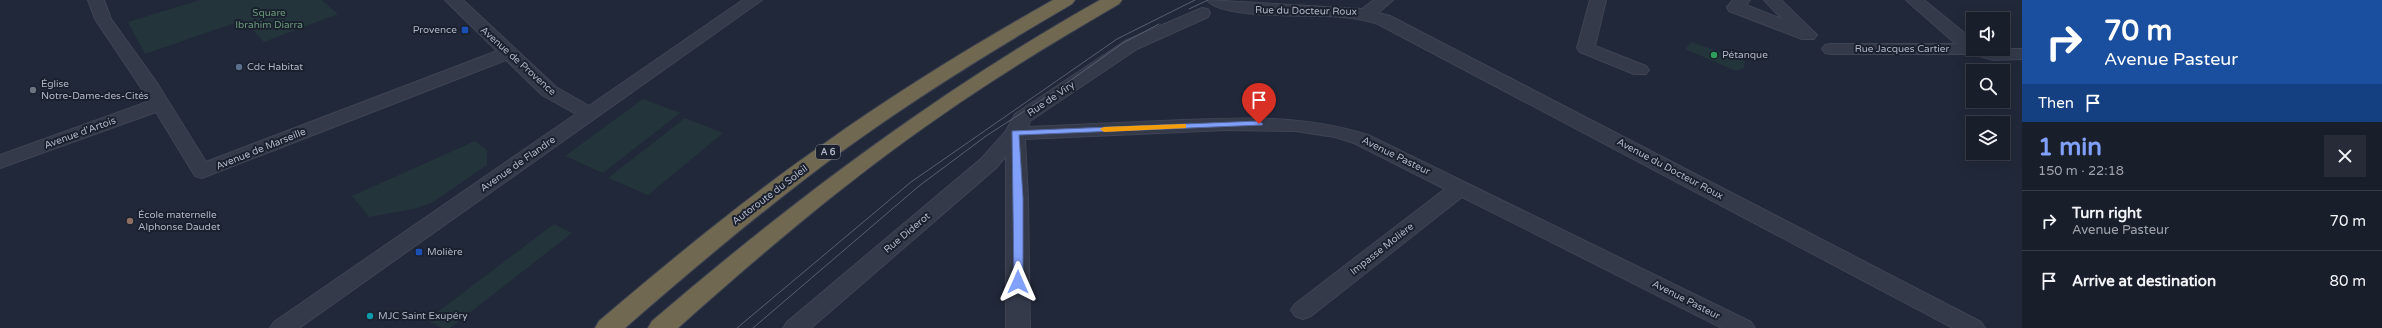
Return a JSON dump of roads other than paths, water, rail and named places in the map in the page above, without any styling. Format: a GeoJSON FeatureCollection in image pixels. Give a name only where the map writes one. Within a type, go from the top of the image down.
{"type":"FeatureCollection","features":[{"type":"Feature","properties":{"kind":"highway","name":"Autoroute du Soleil"},"geometry":{"type":"LineString","coordinates":[[608,328],[739,218],[865,124],[990,43],[1066,0]]}},
{"type":"Feature","properties":{"kind":"highway"},"geometry":{"type":"LineString","coordinates":[[661,328],[769,234],[896,136],[1014,57],[1113,0]]}},
{"type":"Feature","properties":{"kind":"street","name":"Avenue de Marseille"},"geometry":{"type":"LineString","coordinates":[[96,0],[103,19],[146,80],[202,171],[508,53]]}},
{"type":"Feature","properties":{"kind":"street","name":"Avenue de Provence"},"geometry":{"type":"LineString","coordinates":[[453,0],[549,91],[589,114]]}},
{"type":"Feature","properties":{"kind":"street","name":"Avenue de Flandre"},"geometry":{"type":"LineString","coordinates":[[282,328],[754,0]]}},
{"type":"Feature","properties":{"kind":"street"},"geometry":{"type":"LineString","coordinates":[[1367,13],[1385,0]]}},
{"type":"Feature","properties":{"kind":"street"},"geometry":{"type":"LineString","coordinates":[[1598,0],[1586,48],[1640,70]]}},
{"type":"Feature","properties":{"kind":"street"},"geometry":{"type":"LineString","coordinates":[[1742,0],[1735,7],[1808,35],[1772,0]]}},
{"type":"Feature","properties":{"kind":"street"},"geometry":{"type":"LineString","coordinates":[[1914,0],[1966,43]]}},
{"type":"Feature","properties":{"kind":"street","name":"Rue du Docteur Roux"},"geometry":{"type":"LineString","coordinates":[[1219,1],[1253,10],[1350,10],[1367,13]]}},
{"type":"Feature","properties":{"kind":"street","name":"Rue de Viry"},"geometry":{"type":"LineString","coordinates":[[1015,133],[1022,118],[1131,45],[1202,13]]}},
{"type":"Feature","properties":{"kind":"street","name":"Avenue du Docteur Roux"},"geometry":{"type":"LineString","coordinates":[[1367,13],[1391,23],[1973,328]]}},
{"type":"Feature","properties":{"kind":"street","name":"Rue Jacques Cartier"},"geometry":{"type":"LineString","coordinates":[[1831,49],[1966,49]]}},
{"type":"Feature","properties":{"kind":"street","name":"Rue Jacques Cartier"},"geometry":{"type":"LineString","coordinates":[[2010,55],[2021,55]]}},
{"type":"Feature","properties":{"kind":"street","name":"Avenue d'Artois"},"geometry":{"type":"LineString","coordinates":[[0,162],[160,104]]}},
{"type":"Feature","properties":{"kind":"street","name":"Avenue Pasteur"},"geometry":{"type":"LineString","coordinates":[[1015,133],[1259,124],[1311,125],[1339,131],[1362,139],[1743,328]]}},
{"type":"Feature","properties":{"kind":"street"},"geometry":{"type":"LineString","coordinates":[[1015,133],[1018,198],[1018,328]]}},
{"type":"Feature","properties":{"kind":"street","name":"Rue Diderot"},"geometry":{"type":"LineString","coordinates":[[795,328],[989,163],[1015,133]]}},
{"type":"Feature","properties":{"kind":"street","name":"Impasse Molière"},"geometry":{"type":"LineString","coordinates":[[1303,310],[1460,188]]}},
{"type":"Feature","properties":{"kind":"tram line"},"geometry":{"type":"LineString","coordinates":[[737,328],[911,182],[1117,39],[1195,0]]}},
{"type":"Feature","properties":{"kind":"tram line"},"geometry":{"type":"LineString","coordinates":[[1189,9],[1208,0]]}},
{"type":"Feature","properties":{"kind":"tram line"},"geometry":{"type":"LineString","coordinates":[[753,328],[919,186],[986,136],[1057,90],[1123,43],[1159,24]]}},
{"type":"Feature","properties":{"kind":"place","name":"Provence"},"geometry":{"type":"Point","coordinates":[465,30]}},
{"type":"Feature","properties":{"kind":"place","name":"Pétanque"},"geometry":{"type":"Point","coordinates":[1714,55]}},
{"type":"Feature","properties":{"kind":"place","name":"Cdc Habitat"},"geometry":{"type":"Point","coordinates":[239,67]}},
{"type":"Feature","properties":{"kind":"place","name":"Église Notre-Dame-des-Cités"},"geometry":{"type":"Point","coordinates":[33,90]}},
{"type":"Feature","properties":{"kind":"place","name":"École maternelle Alphonse Daudet"},"geometry":{"type":"Point","coordinates":[130,221]}},
{"type":"Feature","properties":{"kind":"place","name":"Molière"},"geometry":{"type":"Point","coordinates":[419,252]}},
{"type":"Feature","properties":{"kind":"place","name":"MJC Saint Exupéry"},"geometry":{"type":"Point","coordinates":[370,316]}},
{"type":"Feature","properties":{"kind":"park label","name":"Square Ibrahim Diarra"},"geometry":{"type":"Point","coordinates":[269,18]}}]}
